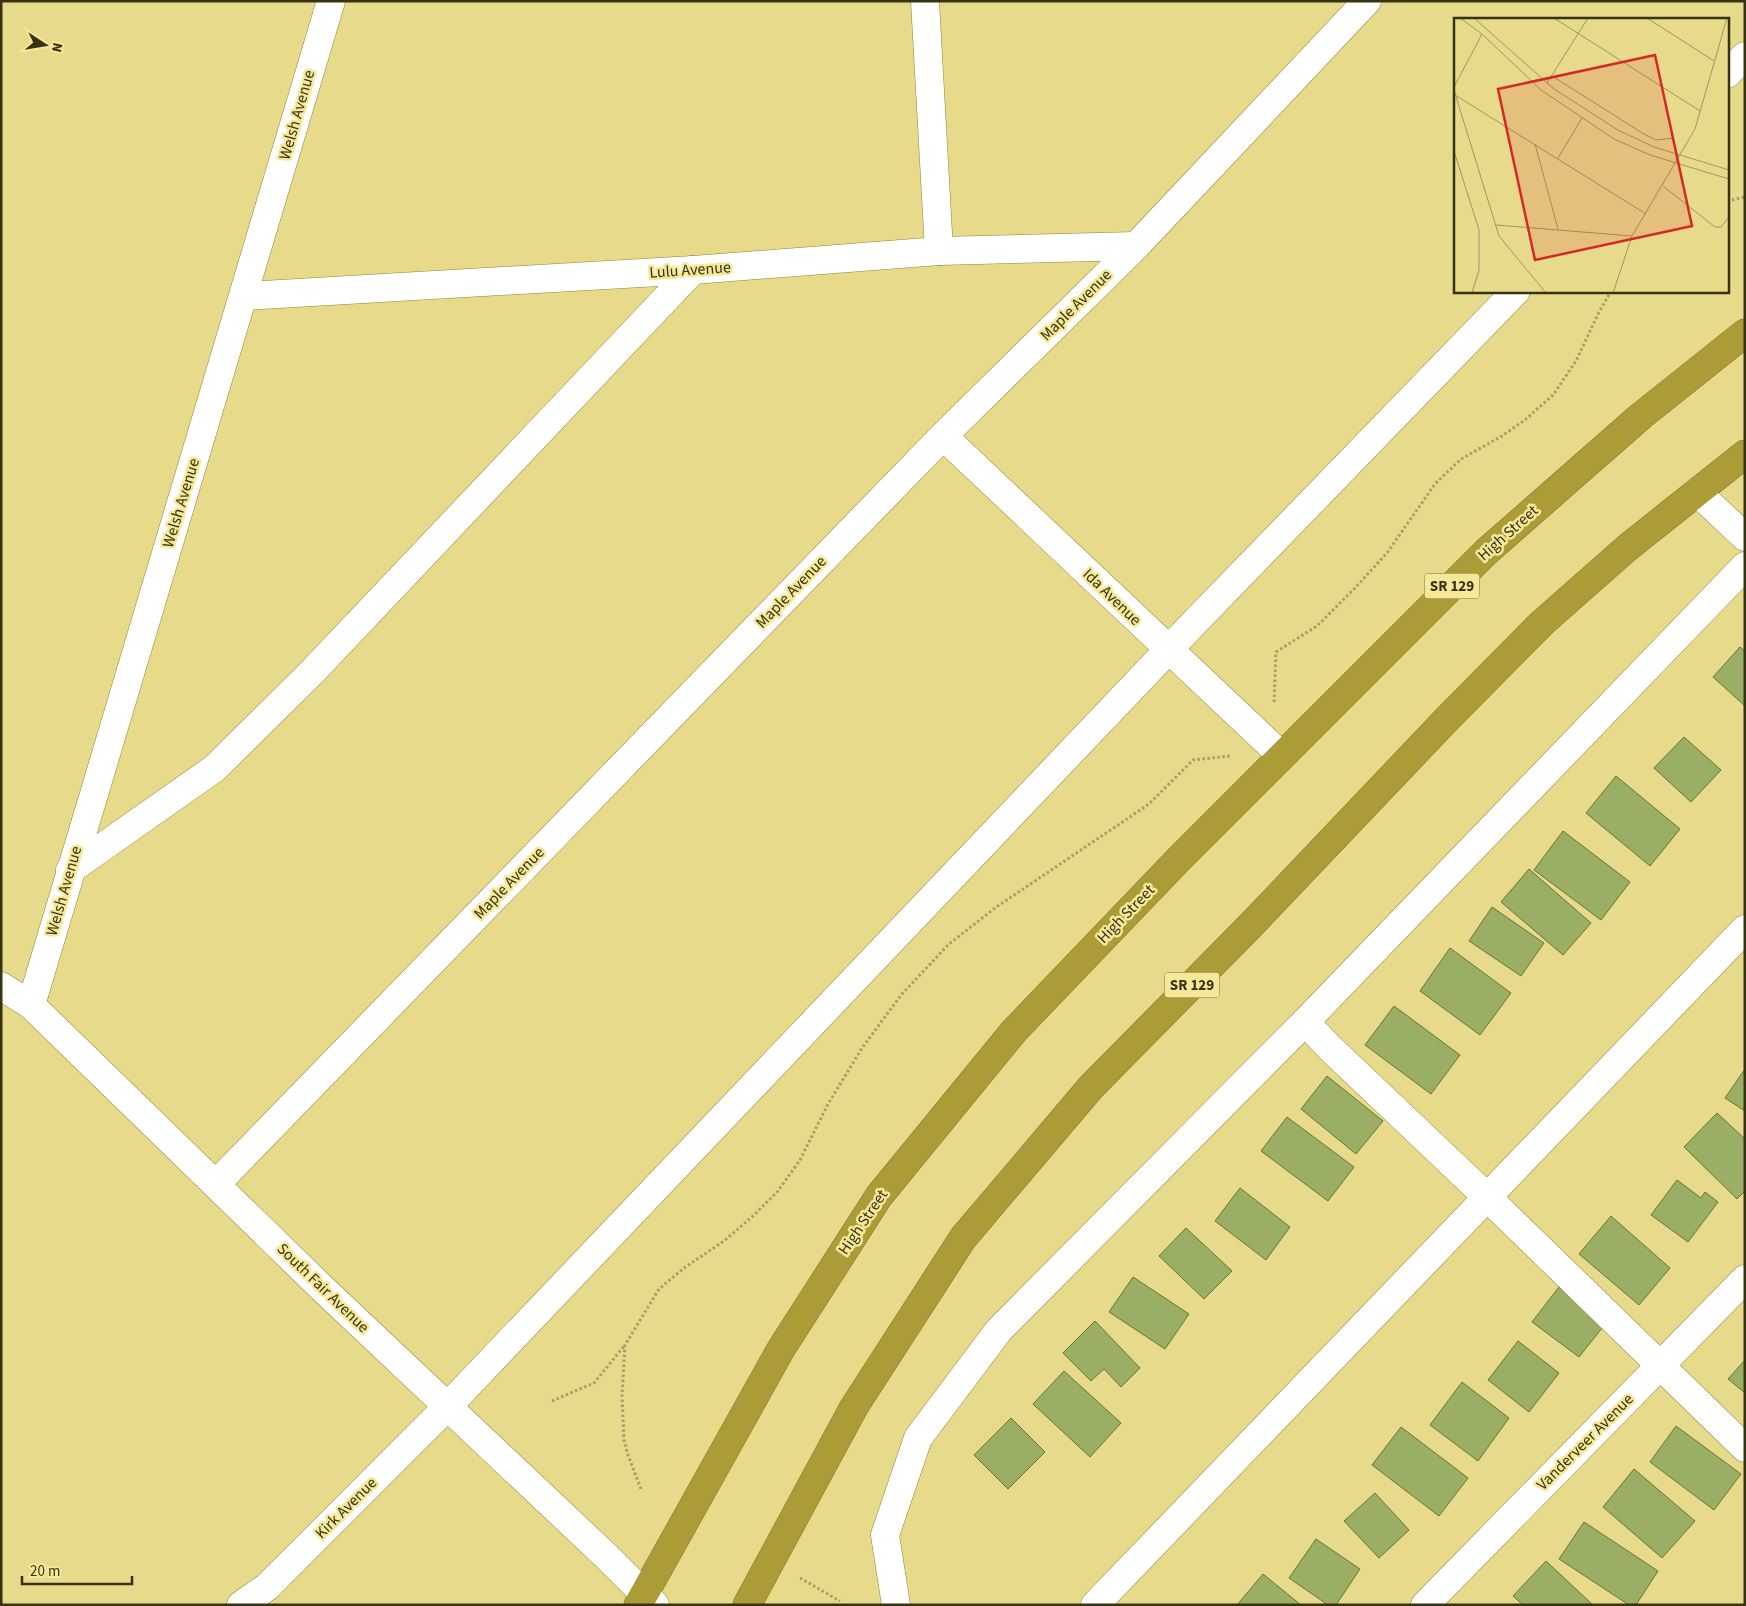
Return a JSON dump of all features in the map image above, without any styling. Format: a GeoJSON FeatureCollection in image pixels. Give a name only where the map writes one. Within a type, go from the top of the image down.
{"type":"FeatureCollection","features":[{"type":"Feature","properties":{"kind":"highway","name":"High Street"},"geometry":{"type":"LineString","coordinates":[[646,1601],[689,1516],[781,1349],[879,1196],[1014,1032],[1178,860],[1486,552],[1641,416],[1745,333]]}},
{"type":"Feature","properties":{"kind":"highway","name":"SR 129"},"geometry":{"type":"LineString","coordinates":[[747,1605],[854,1407],[963,1238],[1091,1086],[1251,925],[1447,719],[1542,623],[1627,548],[1745,454]]}},
{"type":"Feature","properties":{"kind":"street","name":"Welsh Avenue"},"geometry":{"type":"LineString","coordinates":[[31,1005],[331,1]]}},
{"type":"Feature","properties":{"kind":"street"},"geometry":{"type":"LineString","coordinates":[[925,1],[939,250]]}},
{"type":"Feature","properties":{"kind":"street","name":"Maple Avenue"},"geometry":{"type":"LineString","coordinates":[[216,1184],[943,436],[1136,246],[1367,1]]}},
{"type":"Feature","properties":{"kind":"street"},"geometry":{"type":"LineString","coordinates":[[1728,73],[1745,56]]}},
{"type":"Feature","properties":{"kind":"street","name":"Lulu Avenue"},"geometry":{"type":"LineString","coordinates":[[244,296],[693,270],[939,250],[1136,246]]}},
{"type":"Feature","properties":{"kind":"street"},"geometry":{"type":"LineString","coordinates":[[70,870],[215,768],[313,671],[693,270]]}},
{"type":"Feature","properties":{"kind":"street","name":"Kirk Avenue"},"geometry":{"type":"LineString","coordinates":[[241,1605],[267,1587],[448,1406],[1168,650],[1515,292]]}},
{"type":"Feature","properties":{"kind":"street","name":"Ida Avenue"},"geometry":{"type":"LineString","coordinates":[[943,436],[1282,756]]}},
{"type":"Feature","properties":{"kind":"street"},"geometry":{"type":"LineString","coordinates":[[1697,492],[1745,537]]}},
{"type":"Feature","properties":{"kind":"street"},"geometry":{"type":"LineString","coordinates":[[896,1605],[885,1535],[918,1438],[999,1330],[1305,1022],[1745,566]]}},
{"type":"Feature","properties":{"kind":"street"},"geometry":{"type":"LineString","coordinates":[[1095,1605],[1486,1196],[1745,929]]}},
{"type":"Feature","properties":{"kind":"street","name":"South Fair Avenue"},"geometry":{"type":"LineString","coordinates":[[1,986],[31,1005],[323,1289],[605,1555],[646,1601]]}},
{"type":"Feature","properties":{"kind":"street"},"geometry":{"type":"LineString","coordinates":[[1305,1022],[1745,1448]]}},
{"type":"Feature","properties":{"kind":"street","name":"Vanderveer Avenue"},"geometry":{"type":"LineString","coordinates":[[1424,1605],[1745,1279]]}},
{"type":"Feature","properties":{"kind":"path"},"geometry":{"type":"LineString","coordinates":[[1728,201],[1745,197]]}},
{"type":"Feature","properties":{"kind":"path"},"geometry":{"type":"LineString","coordinates":[[1274,709],[1276,652],[1318,626],[1354,589],[1387,553],[1435,484],[1461,459],[1502,436],[1526,419],[1553,395],[1576,361],[1610,292]]}},
{"type":"Feature","properties":{"kind":"path"},"geometry":{"type":"LineString","coordinates":[[552,1402],[594,1383],[625,1345],[659,1289],[684,1268],[724,1241],[778,1191],[800,1160],[828,1104],[862,1048],[902,994],[949,944],[1003,902],[1149,804],[1193,760],[1230,756]]}},
{"type":"Feature","properties":{"kind":"path"},"geometry":{"type":"LineString","coordinates":[[625,1345],[622,1396],[624,1440],[641,1489]]}},
{"type":"Feature","properties":{"kind":"path"},"geometry":{"type":"LineString","coordinates":[[795,1576],[840,1601]]}},
{"type":"Feature","properties":{"kind":"building"},"geometry":{"type":"Polygon","coordinates":[[[1740,647],[1745,651],[1745,706],[1713,677],[1740,647]]]}},
{"type":"Feature","properties":{"kind":"building"},"geometry":{"type":"Polygon","coordinates":[[[1684,737],[1721,770],[1691,802],[1654,768],[1684,737]]]}},
{"type":"Feature","properties":{"kind":"building"},"geometry":{"type":"Polygon","coordinates":[[[1616,776],[1680,829],[1650,866],[1586,813],[1616,776]]]}},
{"type":"Feature","properties":{"kind":"building"},"geometry":{"type":"Polygon","coordinates":[[[1563,831],[1630,882],[1601,920],[1534,870],[1563,831]]]}},
{"type":"Feature","properties":{"kind":"building"},"geometry":{"type":"Polygon","coordinates":[[[1529,869],[1591,923],[1563,955],[1501,902],[1529,869]]]}},
{"type":"Feature","properties":{"kind":"building"},"geometry":{"type":"Polygon","coordinates":[[[1492,907],[1544,943],[1521,976],[1469,941],[1492,907]]]}},
{"type":"Feature","properties":{"kind":"building"},"geometry":{"type":"Polygon","coordinates":[[[1450,948],[1511,993],[1480,1035],[1420,991],[1450,948]]]}},
{"type":"Feature","properties":{"kind":"building"},"geometry":{"type":"Polygon","coordinates":[[[1394,1006],[1460,1055],[1431,1094],[1365,1045],[1394,1006]]]}},
{"type":"Feature","properties":{"kind":"building"},"geometry":{"type":"Polygon","coordinates":[[[1745,1069],[1745,1111],[1725,1098],[1745,1069]]]}},
{"type":"Feature","properties":{"kind":"building"},"geometry":{"type":"Polygon","coordinates":[[[1327,1076],[1383,1121],[1356,1154],[1301,1109],[1327,1076]]]}},
{"type":"Feature","properties":{"kind":"building"},"geometry":{"type":"Polygon","coordinates":[[[1717,1113],[1745,1139],[1745,1191],[1737,1199],[1684,1147],[1717,1113]]]}},
{"type":"Feature","properties":{"kind":"building"},"geometry":{"type":"Polygon","coordinates":[[[1287,1117],[1354,1167],[1328,1201],[1261,1151],[1287,1117]]]}},
{"type":"Feature","properties":{"kind":"building"},"geometry":{"type":"Polygon","coordinates":[[[1677,1180],[1701,1198],[1705,1192],[1718,1202],[1688,1242],[1651,1215],[1677,1180]]]}},
{"type":"Feature","properties":{"kind":"building"},"geometry":{"type":"Polygon","coordinates":[[[1240,1188],[1290,1227],[1266,1260],[1215,1221],[1240,1188]]]}},
{"type":"Feature","properties":{"kind":"building"},"geometry":{"type":"Polygon","coordinates":[[[1611,1216],[1670,1268],[1639,1305],[1579,1254],[1611,1216]]]}},
{"type":"Feature","properties":{"kind":"building"},"geometry":{"type":"Polygon","coordinates":[[[1186,1228],[1232,1271],[1204,1299],[1159,1256],[1186,1228]]]}},
{"type":"Feature","properties":{"kind":"building"},"geometry":{"type":"Polygon","coordinates":[[[1133,1277],[1189,1314],[1165,1349],[1109,1312],[1133,1277]]]}},
{"type":"Feature","properties":{"kind":"building"},"geometry":{"type":"Polygon","coordinates":[[[1559,1287],[1606,1323],[1579,1357],[1532,1322],[1559,1287]]]}},
{"type":"Feature","properties":{"kind":"building"},"geometry":{"type":"Polygon","coordinates":[[[1095,1321],[1140,1368],[1121,1387],[1104,1369],[1091,1381],[1063,1353],[1095,1321]]]}},
{"type":"Feature","properties":{"kind":"building"},"geometry":{"type":"Polygon","coordinates":[[[1518,1341],[1559,1373],[1529,1412],[1488,1380],[1518,1341]]]}},
{"type":"Feature","properties":{"kind":"building"},"geometry":{"type":"Polygon","coordinates":[[[1745,1360],[1745,1393],[1728,1379],[1745,1360]]]}},
{"type":"Feature","properties":{"kind":"building"},"geometry":{"type":"Polygon","coordinates":[[[1064,1371],[1121,1423],[1090,1457],[1033,1404],[1064,1371]]]}},
{"type":"Feature","properties":{"kind":"building"},"geometry":{"type":"Polygon","coordinates":[[[1462,1382],[1509,1418],[1478,1461],[1430,1425],[1462,1382]]]}},
{"type":"Feature","properties":{"kind":"building"},"geometry":{"type":"Polygon","coordinates":[[[1011,1418],[1045,1452],[1008,1489],[974,1455],[1011,1418]]]}},
{"type":"Feature","properties":{"kind":"building"},"geometry":{"type":"Polygon","coordinates":[[[1676,1426],[1741,1474],[1714,1510],[1650,1462],[1676,1426]]]}},
{"type":"Feature","properties":{"kind":"building"},"geometry":{"type":"Polygon","coordinates":[[[1401,1427],[1468,1478],[1439,1516],[1372,1465],[1401,1427]]]}},
{"type":"Feature","properties":{"kind":"building"},"geometry":{"type":"Polygon","coordinates":[[[1634,1469],[1695,1521],[1662,1558],[1603,1507],[1634,1469]]]}},
{"type":"Feature","properties":{"kind":"building"},"geometry":{"type":"Polygon","coordinates":[[[1375,1493],[1409,1530],[1379,1558],[1344,1521],[1375,1493]]]}},
{"type":"Feature","properties":{"kind":"building"},"geometry":{"type":"Polygon","coordinates":[[[1584,1522],[1658,1571],[1636,1605],[1629,1605],[1559,1559],[1584,1522]]]}},
{"type":"Feature","properties":{"kind":"building"},"geometry":{"type":"Polygon","coordinates":[[[1316,1539],[1360,1569],[1336,1605],[1328,1605],[1289,1578],[1316,1539]]]}},
{"type":"Feature","properties":{"kind":"building"},"geometry":{"type":"Polygon","coordinates":[[[1546,1561],[1593,1605],[1523,1605],[1513,1596],[1546,1561]]]}},
{"type":"Feature","properties":{"kind":"building"},"geometry":{"type":"Polygon","coordinates":[[[1263,1574],[1301,1605],[1237,1605],[1263,1574]]]}}]}
